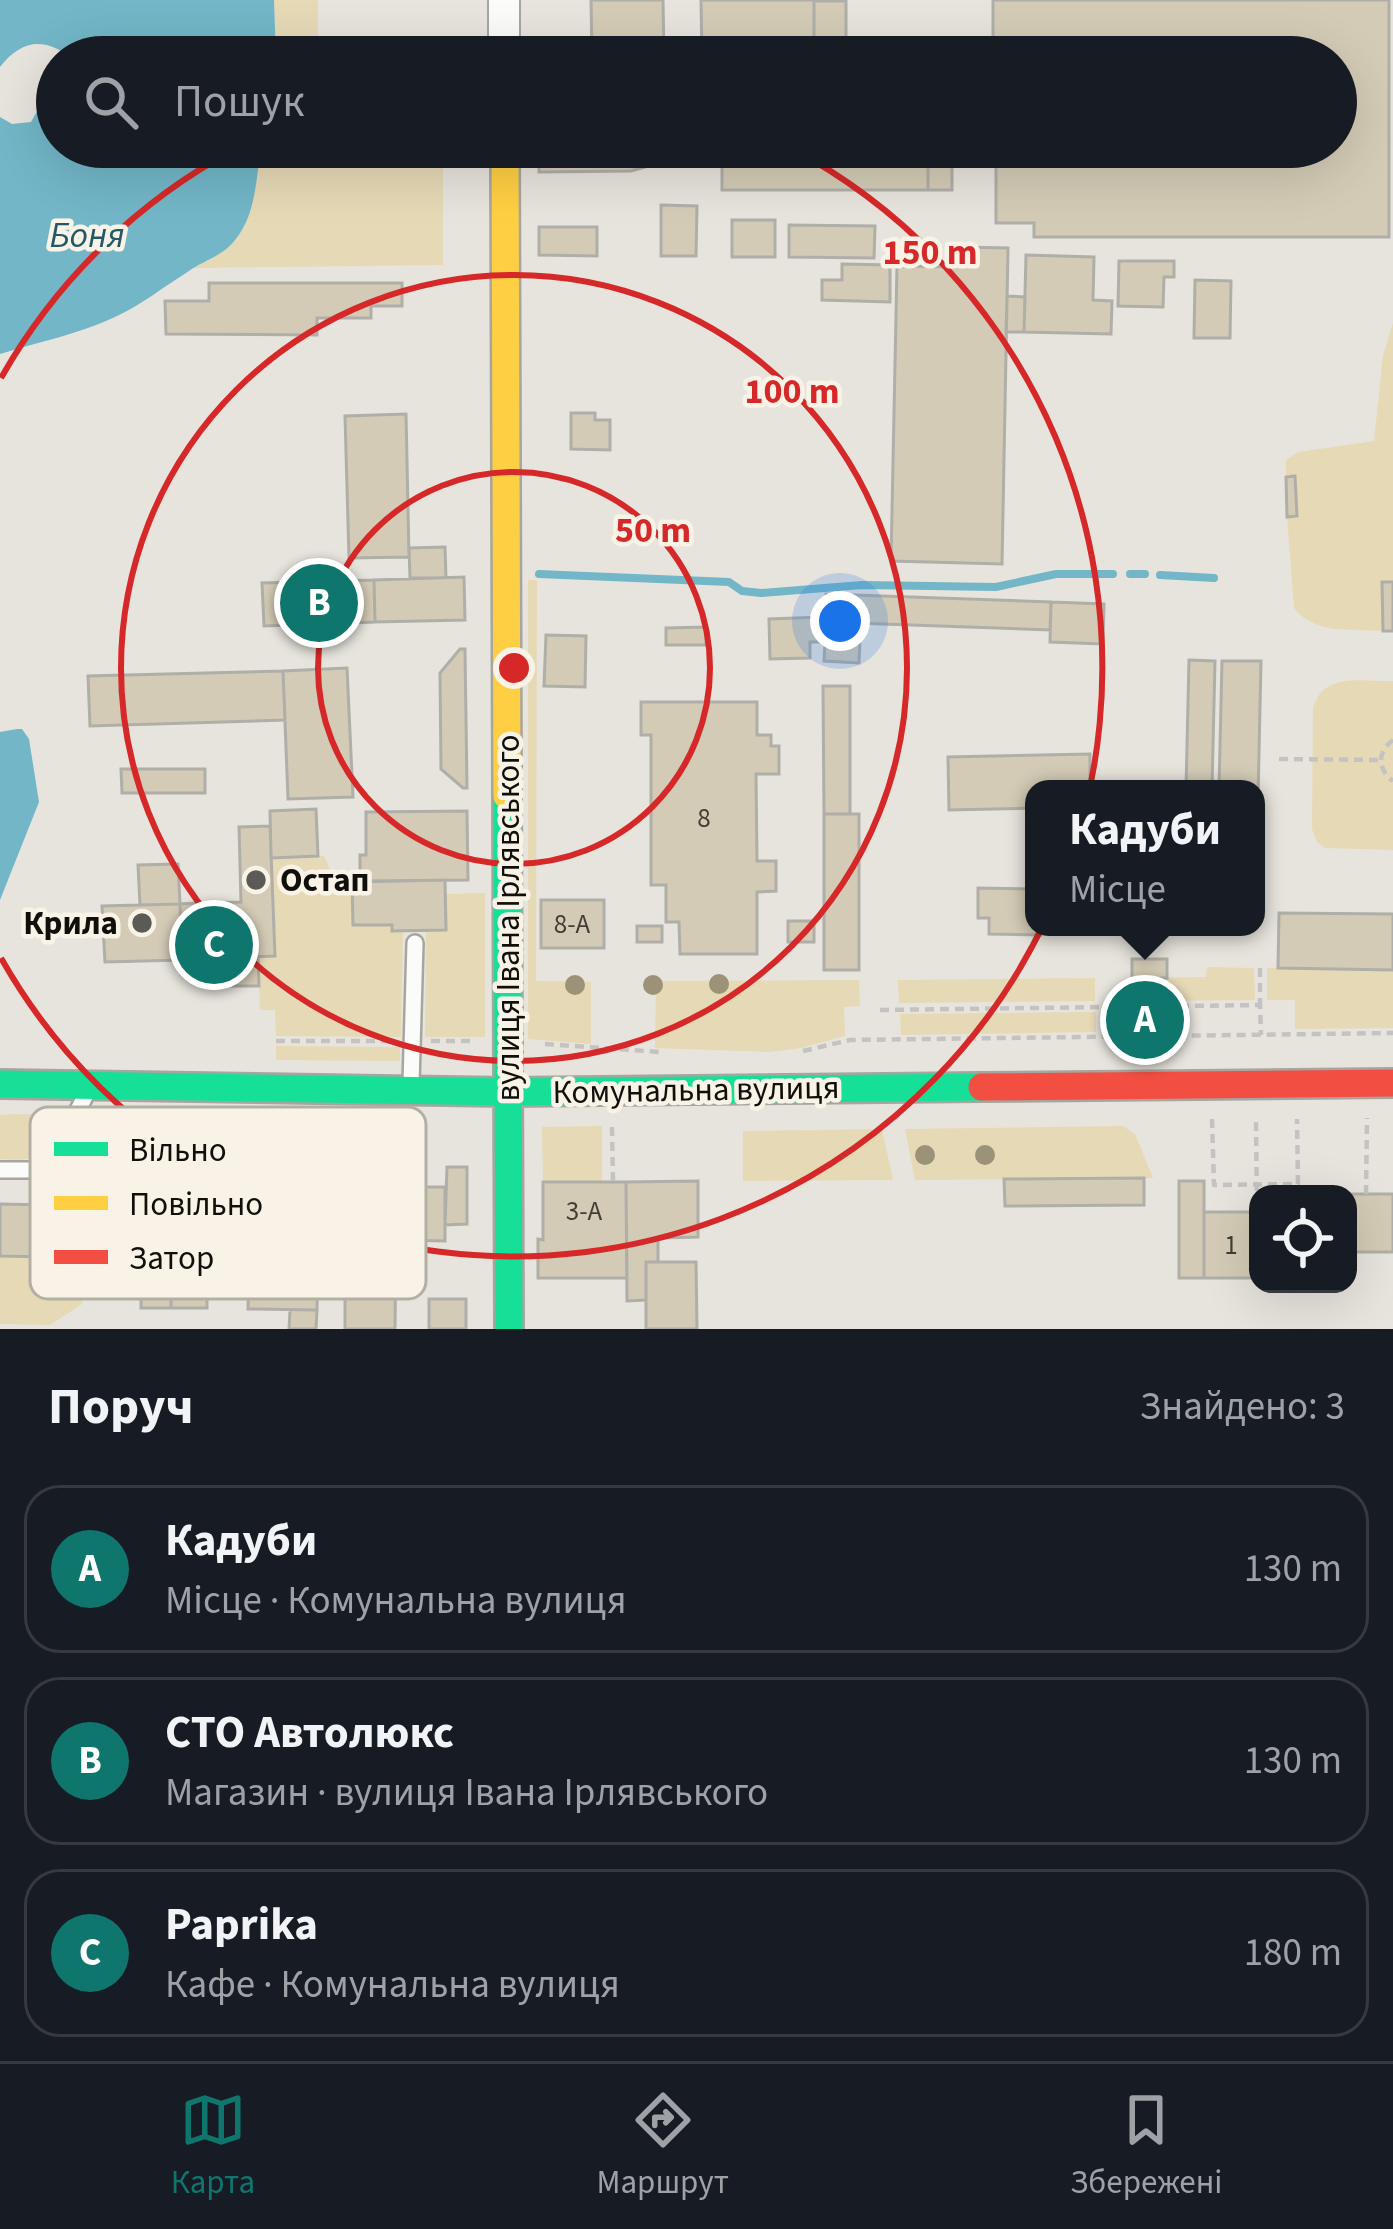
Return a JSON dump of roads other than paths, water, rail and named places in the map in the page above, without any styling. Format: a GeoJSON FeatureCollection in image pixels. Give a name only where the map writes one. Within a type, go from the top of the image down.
{"type":"FeatureCollection","features":[{"type":"Feature","properties":{"kind":"main road","name":"вулиця Івана Ірлявського"},"geometry":{"type":"LineString","coordinates":[[505,168],[509,1329]]}},
{"type":"Feature","properties":{"kind":"main road","name":"Комунальна вулиця"},"geometry":{"type":"LineString","coordinates":[[0,1084],[508,1092],[1393,1083]]}},
{"type":"Feature","properties":{"kind":"street"},"geometry":{"type":"LineString","coordinates":[[504,0],[504,36]]}},
{"type":"Feature","properties":{"kind":"lane"},"geometry":{"type":"LineString","coordinates":[[411,1091],[415,944]]}},
{"type":"Feature","properties":{"kind":"lane"},"geometry":{"type":"LineString","coordinates":[[79,1107],[90,1087]]}},
{"type":"Feature","properties":{"kind":"water"},"geometry":{"type":"Polygon","coordinates":[[[0,0],[274,0],[275,36],[36,36],[36,44],[16,52],[0,67],[0,0]]]}},
{"type":"Feature","properties":{"kind":"water","name":"Боня"},"geometry":{"type":"Polygon","coordinates":[[[36,113],[36,168],[258,168],[243,228],[218,255],[115,317],[0,354],[0,117],[12,124],[31,122],[36,113]]]}},
{"type":"Feature","properties":{"kind":"water"},"geometry":{"type":"Polygon","coordinates":[[[22,729],[29,739],[39,802],[0,900],[0,732],[22,729]]]}},
{"type":"Feature","properties":{"kind":"waterway"},"geometry":{"type":"LineString","coordinates":[[539,574],[729,582],[742,591],[761,593],[862,585],[996,587],[1056,574],[1113,574]]}},
{"type":"Feature","properties":{"kind":"waterway"},"geometry":{"type":"LineString","coordinates":[[1130,574],[1145,574]]}},
{"type":"Feature","properties":{"kind":"waterway"},"geometry":{"type":"LineString","coordinates":[[1160,575],[1214,578]]}},
{"type":"Feature","properties":{"kind":"place","name":"СТО Автолюкс"},"geometry":{"type":"Point","coordinates":[319,603]}},
{"type":"Feature","properties":{"kind":"place","name":"Остап"},"geometry":{"type":"Point","coordinates":[256,880]}},
{"type":"Feature","properties":{"kind":"place","name":"Крила"},"geometry":{"type":"Point","coordinates":[142,923]}},
{"type":"Feature","properties":{"kind":"place","name":"Paprika"},"geometry":{"type":"Point","coordinates":[214,945]}},
{"type":"Feature","properties":{"kind":"place","name":"Кадуби"},"geometry":{"type":"Point","coordinates":[1145,1020]}}]}
